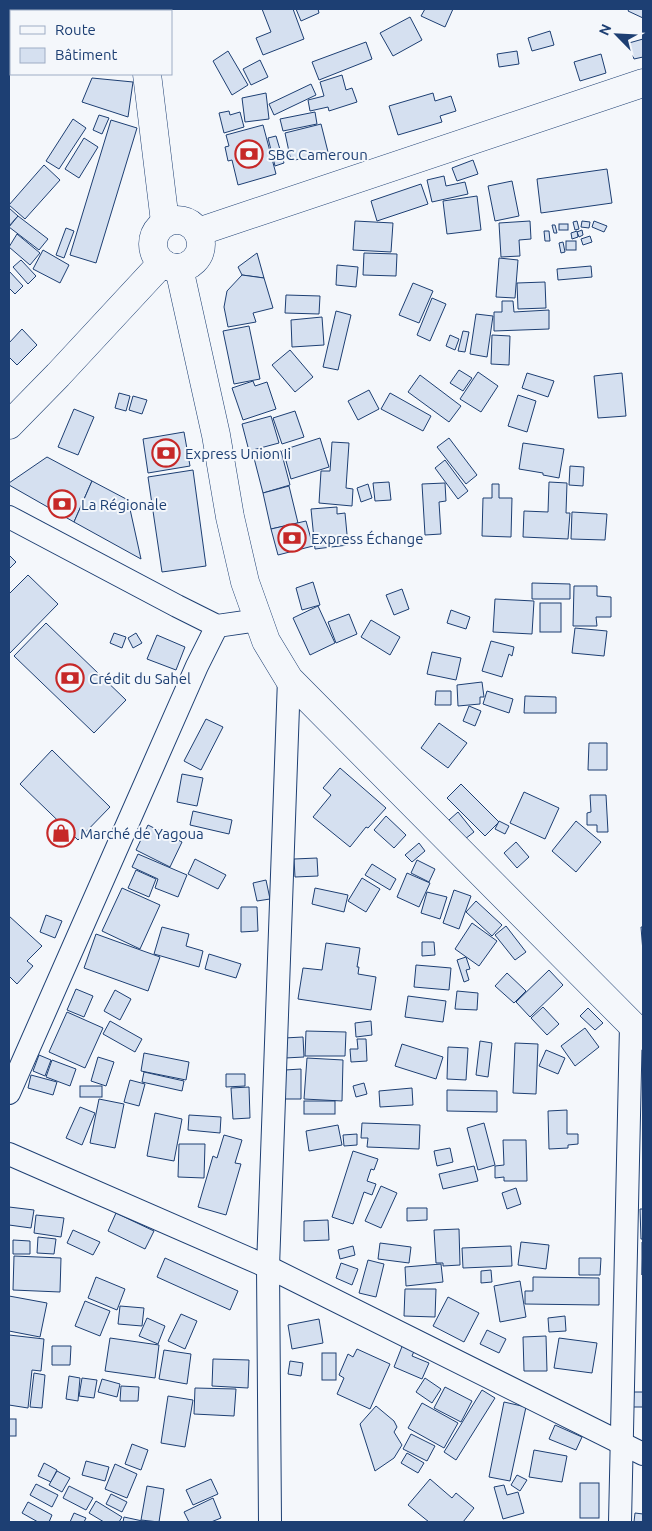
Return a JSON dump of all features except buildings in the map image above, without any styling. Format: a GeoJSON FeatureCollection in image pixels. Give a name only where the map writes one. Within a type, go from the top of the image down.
{"type":"FeatureCollection","features":[{"type":"Feature","properties":{"kind":"main road"},"geometry":{"type":"LineString","coordinates":[[147,75],[166,222]]}},
{"type":"Feature","properties":{"kind":"main road"},"geometry":{"type":"LineString","coordinates":[[198,232],[643,83]]}},
{"type":"Feature","properties":{"kind":"main road"},"geometry":{"type":"LineString","coordinates":[[175,219],[184,220],[192,224],[198,232],[201,241],[200,250],[196,259],[189,265],[171,265],[156,256],[153,246],[154,237],[158,228],[166,222],[175,219]]}},
{"type":"Feature","properties":{"kind":"main road"},"geometry":{"type":"LineString","coordinates":[[9,425],[171,265]]}},
{"type":"Feature","properties":{"kind":"main road"},"geometry":{"type":"LineString","coordinates":[[171,265],[216,435],[230,516],[246,582],[266,641],[289,679],[637,1030]]}},
{"type":"Feature","properties":{"kind":"street"},"geometry":{"type":"LineString","coordinates":[[9,517],[217,626],[258,620]]}},
{"type":"Feature","properties":{"kind":"street"},"geometry":{"type":"LineString","coordinates":[[9,1093],[197,666],[217,626]]}},
{"type":"Feature","properties":{"kind":"street"},"geometry":{"type":"LineString","coordinates":[[270,1522],[268,1267],[289,679]]}},
{"type":"Feature","properties":{"kind":"street"},"geometry":{"type":"LineString","coordinates":[[620,1522],[637,1030]]}},
{"type":"Feature","properties":{"kind":"street"},"geometry":{"type":"LineString","coordinates":[[9,1154],[268,1267],[643,1454]]}},
{"type":"Feature","properties":{"kind":"place","name":"SBC Cameroun"},"geometry":{"type":"Point","coordinates":[249,154]}},
{"type":"Feature","properties":{"kind":"place","name":"Express Union Ii"},"geometry":{"type":"Point","coordinates":[166,453]}},
{"type":"Feature","properties":{"kind":"place","name":"La Régionale"},"geometry":{"type":"Point","coordinates":[62,504]}},
{"type":"Feature","properties":{"kind":"place","name":"Express Échange"},"geometry":{"type":"Point","coordinates":[292,538]}},
{"type":"Feature","properties":{"kind":"place","name":"Crédit du Sahel"},"geometry":{"type":"Point","coordinates":[70,678]}},
{"type":"Feature","properties":{"kind":"place","name":"Marché de Yagoua"},"geometry":{"type":"Point","coordinates":[61,833]}}]}
